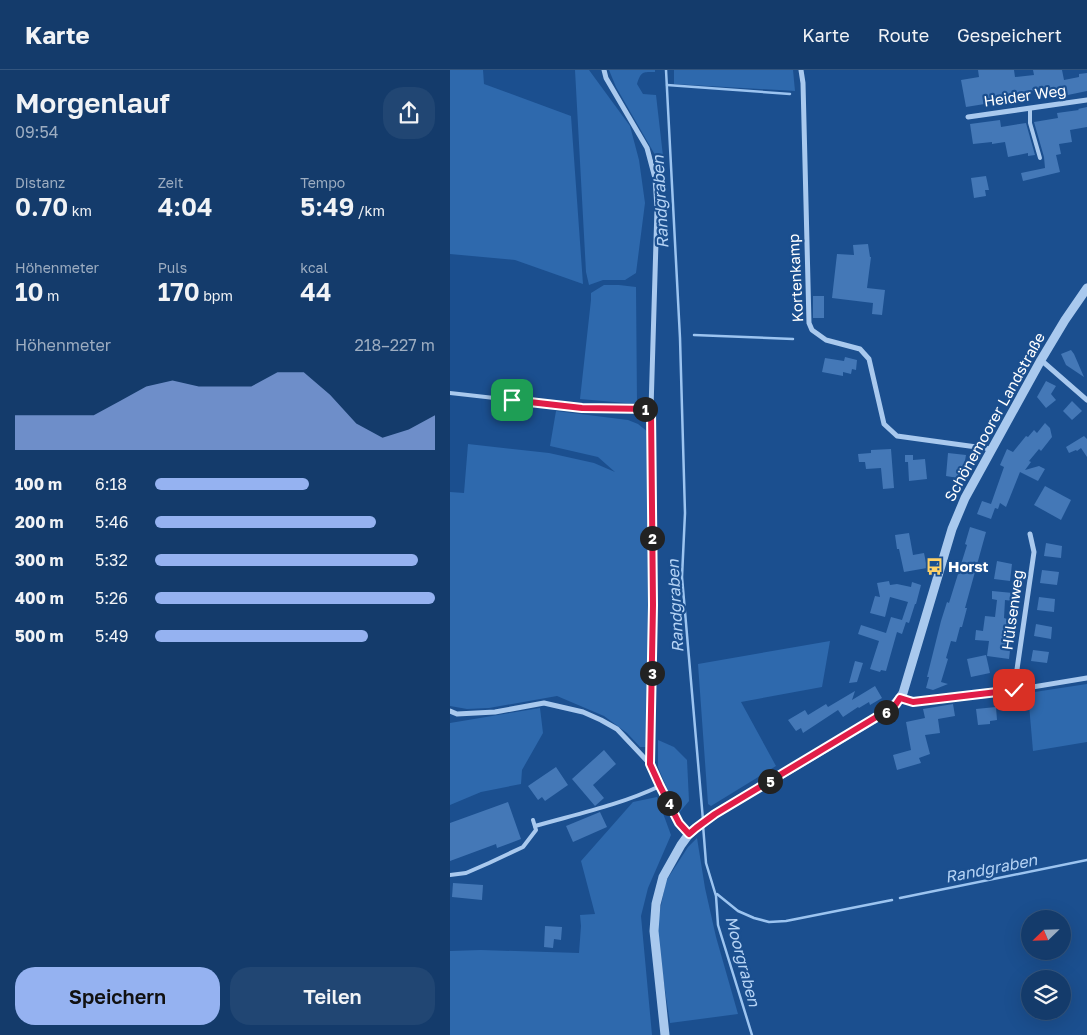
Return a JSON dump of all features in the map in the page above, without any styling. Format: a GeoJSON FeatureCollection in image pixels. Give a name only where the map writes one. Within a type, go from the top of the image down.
{"type":"FeatureCollection","features":[{"type":"Feature","properties":{"kind":"street"},"geometry":{"type":"LineString","coordinates":[[604,70],[606,78],[647,148],[655,178],[657,208],[651,409],[653,605],[650,764]]}},
{"type":"Feature","properties":{"kind":"street","name":"Kortenkamp"},"geometry":{"type":"LineString","coordinates":[[801,70],[803,83],[809,323],[812,330],[826,340],[860,350],[869,359],[884,424],[897,436],[991,449]]}},
{"type":"Feature","properties":{"kind":"street","name":"Heider Weg"},"geometry":{"type":"LineString","coordinates":[[968,117],[1087,100]]}},
{"type":"Feature","properties":{"kind":"street","name":"Schönemoorer Landstraße"},"geometry":{"type":"LineString","coordinates":[[665,1035],[654,931],[656,904],[663,877],[671,861],[692,831],[715,814],[896,704],[903,693],[952,529],[964,498],[1041,360],[1087,288]]}},
{"type":"Feature","properties":{"kind":"street"},"geometry":{"type":"LineString","coordinates":[[1041,360],[1087,400]]}},
{"type":"Feature","properties":{"kind":"street","name":"Hülsenweg"},"geometry":{"type":"LineString","coordinates":[[1014,690],[1034,552],[1030,534]]}},
{"type":"Feature","properties":{"kind":"street"},"geometry":{"type":"LineString","coordinates":[[900,698],[913,702],[1014,690],[1087,678]]}},
{"type":"Feature","properties":{"kind":"street"},"geometry":{"type":"LineString","coordinates":[[450,711],[457,714],[495,712],[544,704],[583,712],[600,720],[617,730],[650,764],[679,823],[692,831]]}},
{"type":"Feature","properties":{"kind":"lane"},"geometry":{"type":"LineString","coordinates":[[1030,108],[1030,123],[1040,158]]}},
{"type":"Feature","properties":{"kind":"lane"},"geometry":{"type":"LineString","coordinates":[[450,394],[582,408],[651,409]]}},
{"type":"Feature","properties":{"kind":"lane"},"geometry":{"type":"LineString","coordinates":[[535,826],[603,807],[660,786]]}},
{"type":"Feature","properties":{"kind":"lane"},"geometry":{"type":"LineString","coordinates":[[450,874],[466,873],[523,847],[536,830],[533,820]]}},
{"type":"Feature","properties":{"kind":"shaded area"},"geometry":{"type":"Polygon","coordinates":[[[450,70],[483,70],[484,84],[571,116],[583,284],[515,260],[450,254],[450,70]]]}},
{"type":"Feature","properties":{"kind":"shaded area"},"geometry":{"type":"Polygon","coordinates":[[[575,70],[589,70],[630,126],[639,160],[645,203],[636,273],[625,280],[603,280],[589,285],[586,272],[575,70]]]}},
{"type":"Feature","properties":{"kind":"shaded area"},"geometry":{"type":"Polygon","coordinates":[[[609,70],[655,70],[655,72],[643,73],[637,84],[643,94],[656,95],[663,156],[658,160],[616,87],[609,70]]]}},
{"type":"Feature","properties":{"kind":"shaded area"},"geometry":{"type":"Polygon","coordinates":[[[674,70],[793,70],[795,91],[674,84],[674,70]]]}},
{"type":"Feature","properties":{"kind":"shaded area"},"geometry":{"type":"Polygon","coordinates":[[[604,285],[636,287],[637,404],[580,399],[591,293],[604,285]]]}},
{"type":"Feature","properties":{"kind":"shaded area"},"geometry":{"type":"Polygon","coordinates":[[[556,411],[628,420],[638,424],[648,432],[650,451],[647,747],[640,747],[627,733],[604,716],[557,696],[489,708],[467,709],[450,706],[450,492],[464,493],[468,444],[549,453],[594,463],[615,472],[598,457],[550,446],[556,411]]]}},
{"type":"Feature","properties":{"kind":"shaded area"},"geometry":{"type":"Polygon","coordinates":[[[830,641],[822,687],[741,702],[776,766],[711,806],[708,804],[698,664],[830,641]]]}},
{"type":"Feature","properties":{"kind":"shaded area"},"geometry":{"type":"Polygon","coordinates":[[[1087,684],[1087,742],[1033,751],[1028,693],[1087,684]]]}},
{"type":"Feature","properties":{"kind":"shaded area"},"geometry":{"type":"Polygon","coordinates":[[[540,708],[543,733],[522,770],[521,784],[481,792],[450,805],[450,723],[540,708]]]}},
{"type":"Feature","properties":{"kind":"shaded area"},"geometry":{"type":"Polygon","coordinates":[[[658,740],[674,747],[687,760],[689,801],[679,813],[658,767],[658,740]]]}},
{"type":"Feature","properties":{"kind":"shaded area"},"geometry":{"type":"Polygon","coordinates":[[[657,797],[671,835],[648,888],[641,916],[652,1035],[450,1035],[450,951],[579,953],[580,915],[595,914],[581,861],[633,802],[657,797]]]}},
{"type":"Feature","properties":{"kind":"shaded area"},"geometry":{"type":"Polygon","coordinates":[[[697,838],[705,888],[716,937],[738,1014],[670,1023],[656,930],[666,881],[688,847],[697,838]]]}},
{"type":"Feature","properties":{"kind":"building"},"geometry":{"type":"Polygon","coordinates":[[[978,70],[1014,70],[1015,77],[1034,75],[1033,70],[1062,70],[1064,80],[1087,73],[1087,91],[1063,96],[1062,93],[1041,96],[1041,93],[1036,93],[1036,90],[1002,96],[1003,101],[966,107],[961,80],[979,77],[978,70]]]}},
{"type":"Feature","properties":{"kind":"building"},"geometry":{"type":"Polygon","coordinates":[[[1087,107],[1087,127],[1070,130],[1072,142],[1059,144],[1061,154],[1056,155],[1060,172],[1023,181],[1021,173],[1045,168],[1044,157],[1034,122],[1058,118],[1057,113],[1087,107]]]}},
{"type":"Feature","properties":{"kind":"building"},"geometry":{"type":"Polygon","coordinates":[[[1000,120],[1001,127],[1026,123],[1035,155],[1028,156],[1028,153],[1008,157],[1005,142],[973,144],[970,124],[1000,120]]]}},
{"type":"Feature","properties":{"kind":"building"},"geometry":{"type":"Polygon","coordinates":[[[986,176],[989,190],[985,190],[986,196],[974,198],[971,178],[986,176]]]}},
{"type":"Feature","properties":{"kind":"building"},"geometry":{"type":"Polygon","coordinates":[[[868,244],[871,257],[867,288],[885,290],[882,315],[872,314],[873,303],[832,298],[837,254],[854,255],[853,245],[868,244]]]}},
{"type":"Feature","properties":{"kind":"building"},"geometry":{"type":"Polygon","coordinates":[[[813,296],[824,296],[824,318],[813,318],[813,296]]]}},
{"type":"Feature","properties":{"kind":"building"},"geometry":{"type":"Polygon","coordinates":[[[1071,350],[1084,377],[1066,365],[1061,354],[1071,350]]]}},
{"type":"Feature","properties":{"kind":"building"},"geometry":{"type":"Polygon","coordinates":[[[845,357],[857,360],[856,370],[852,369],[851,374],[843,372],[843,376],[822,372],[825,358],[844,361],[845,357]]]}},
{"type":"Feature","properties":{"kind":"building"},"geometry":{"type":"Polygon","coordinates":[[[1046,381],[1056,386],[1051,394],[1056,400],[1046,408],[1037,397],[1046,381]]]}},
{"type":"Feature","properties":{"kind":"building"},"geometry":{"type":"Polygon","coordinates":[[[1072,401],[1082,411],[1072,420],[1063,411],[1072,401]]]}},
{"type":"Feature","properties":{"kind":"building"},"geometry":{"type":"Polygon","coordinates":[[[1045,423],[1050,428],[1052,437],[1041,451],[1039,449],[1029,461],[1031,462],[1025,470],[1039,466],[1045,469],[1038,481],[1020,472],[1006,507],[1000,503],[998,509],[995,508],[991,519],[977,514],[982,501],[991,504],[1004,467],[1000,465],[1007,449],[1013,452],[1026,436],[1028,437],[1034,430],[1037,433],[1045,423]]]}},
{"type":"Feature","properties":{"kind":"building"},"geometry":{"type":"Polygon","coordinates":[[[1084,436],[1087,439],[1087,457],[1081,448],[1069,453],[1066,447],[1084,436]]]}},
{"type":"Feature","properties":{"kind":"building"},"geometry":{"type":"Polygon","coordinates":[[[891,449],[894,488],[883,489],[881,468],[866,469],[865,462],[859,462],[858,454],[871,453],[871,450],[891,449]]]}},
{"type":"Feature","properties":{"kind":"building"},"geometry":{"type":"Polygon","coordinates":[[[948,453],[966,455],[964,467],[959,467],[958,478],[946,476],[948,453]]]}},
{"type":"Feature","properties":{"kind":"building"},"geometry":{"type":"Polygon","coordinates":[[[905,455],[913,455],[913,460],[925,459],[927,479],[909,481],[908,462],[905,462],[905,455]]]}},
{"type":"Feature","properties":{"kind":"building"},"geometry":{"type":"Polygon","coordinates":[[[1045,486],[1071,500],[1061,520],[1034,505],[1045,486]]]}},
{"type":"Feature","properties":{"kind":"building"},"geometry":{"type":"Polygon","coordinates":[[[970,527],[986,532],[965,608],[967,608],[962,627],[960,627],[956,642],[951,641],[946,658],[948,659],[941,682],[948,684],[933,690],[926,688],[929,677],[927,677],[941,621],[947,602],[949,603],[967,545],[965,544],[970,527]]]}},
{"type":"Feature","properties":{"kind":"building"},"geometry":{"type":"Polygon","coordinates":[[[909,533],[913,555],[924,553],[927,568],[904,572],[895,535],[909,533]]]}},
{"type":"Feature","properties":{"kind":"building"},"geometry":{"type":"Polygon","coordinates":[[[1046,543],[1062,546],[1061,558],[1044,556],[1046,543]]]}},
{"type":"Feature","properties":{"kind":"building"},"geometry":{"type":"Polygon","coordinates":[[[997,561],[1012,564],[1010,581],[994,579],[997,561]]]}},
{"type":"Feature","properties":{"kind":"building"},"geometry":{"type":"Polygon","coordinates":[[[1042,570],[1059,572],[1057,585],[1040,583],[1042,570]]]}},
{"type":"Feature","properties":{"kind":"building"},"geometry":{"type":"Polygon","coordinates":[[[889,581],[890,585],[897,584],[911,587],[912,582],[921,585],[909,623],[906,622],[902,634],[897,632],[886,671],[881,670],[880,672],[870,669],[879,641],[858,634],[861,625],[886,633],[891,617],[902,620],[908,602],[890,597],[885,617],[870,613],[875,596],[880,597],[877,583],[889,581]]]}},
{"type":"Feature","properties":{"kind":"building"},"geometry":{"type":"Polygon","coordinates":[[[992,591],[1013,593],[1013,601],[1005,600],[1004,618],[1007,619],[1005,641],[1011,642],[1009,659],[987,656],[989,641],[975,640],[976,630],[983,631],[985,616],[995,617],[997,600],[992,599],[992,591]]]}},
{"type":"Feature","properties":{"kind":"building"},"geometry":{"type":"Polygon","coordinates":[[[1039,597],[1055,599],[1054,612],[1037,610],[1039,597]]]}},
{"type":"Feature","properties":{"kind":"building"},"geometry":{"type":"Polygon","coordinates":[[[1036,624],[1052,627],[1051,639],[1034,636],[1036,624]]]}},
{"type":"Feature","properties":{"kind":"building"},"geometry":{"type":"Polygon","coordinates":[[[1033,650],[1049,652],[1047,663],[1031,661],[1033,650]]]}},
{"type":"Feature","properties":{"kind":"building"},"geometry":{"type":"Polygon","coordinates":[[[986,655],[990,673],[971,677],[967,659],[986,655]]]}},
{"type":"Feature","properties":{"kind":"building"},"geometry":{"type":"Polygon","coordinates":[[[855,661],[863,663],[857,682],[849,683],[855,661]]]}},
{"type":"Feature","properties":{"kind":"building"},"geometry":{"type":"Polygon","coordinates":[[[875,686],[882,698],[870,705],[869,702],[858,707],[843,717],[838,710],[803,733],[801,728],[796,731],[788,720],[805,710],[808,715],[826,704],[828,707],[855,691],[852,700],[875,686]]]}},
{"type":"Feature","properties":{"kind":"building"},"geometry":{"type":"Polygon","coordinates":[[[953,704],[955,716],[938,719],[940,733],[925,735],[930,754],[919,758],[921,763],[897,770],[893,755],[911,750],[906,722],[925,718],[923,709],[953,704]]]}},
{"type":"Feature","properties":{"kind":"building"},"geometry":{"type":"Polygon","coordinates":[[[996,707],[997,720],[990,721],[990,724],[978,725],[976,709],[996,707]]]}},
{"type":"Feature","properties":{"kind":"building"},"geometry":{"type":"Polygon","coordinates":[[[604,750],[616,764],[593,785],[604,798],[595,806],[572,779],[604,750]]]}},
{"type":"Feature","properties":{"kind":"building"},"geometry":{"type":"Polygon","coordinates":[[[556,767],[568,785],[545,801],[542,797],[538,800],[528,786],[556,767]]]}},
{"type":"Feature","properties":{"kind":"building"},"geometry":{"type":"Polygon","coordinates":[[[508,802],[521,839],[497,848],[496,844],[450,861],[450,823],[508,802]]]}},
{"type":"Feature","properties":{"kind":"building"},"geometry":{"type":"Polygon","coordinates":[[[600,812],[607,827],[573,842],[566,826],[600,812]]]}},
{"type":"Feature","properties":{"kind":"building"},"geometry":{"type":"Polygon","coordinates":[[[453,883],[483,885],[482,900],[452,897],[453,883]]]}},
{"type":"Feature","properties":{"kind":"building"},"geometry":{"type":"Polygon","coordinates":[[[545,926],[562,927],[561,940],[554,939],[553,948],[544,947],[545,926]]]}},
{"type":"Feature","properties":{"kind":"waterway","name":"Randgraben"},"geometry":{"type":"LineString","coordinates":[[666,70],[680,338],[685,513],[682,577],[703,820]]}},
{"type":"Feature","properties":{"kind":"waterway"},"geometry":{"type":"LineString","coordinates":[[667,85],[790,94]]}},
{"type":"Feature","properties":{"kind":"waterway"},"geometry":{"type":"LineString","coordinates":[[694,335],[793,339]]}},
{"type":"Feature","properties":{"kind":"waterway","name":"Moorgraben"},"geometry":{"type":"LineString","coordinates":[[703,825],[706,863],[716,896],[718,925],[752,1035]]}},
{"type":"Feature","properties":{"kind":"waterway","name":"Randgraben"},"geometry":{"type":"LineString","coordinates":[[900,898],[1087,860]]}},
{"type":"Feature","properties":{"kind":"waterway","name":"Randgraben"},"geometry":{"type":"LineString","coordinates":[[717,894],[738,911],[769,922],[786,921],[892,900]]}},
{"type":"Feature","properties":{"kind":"place","name":"Horst"},"geometry":{"type":"Point","coordinates":[934,567]}},
{"type":"Feature","properties":{"kind":"route"},"geometry":{"type":"LineString","coordinates":[[512,400],[582,408],[651,409],[653,605],[650,764],[679,823],[689,834],[715,814],[888,710],[900,698],[913,702],[1014,690]]}}]}
